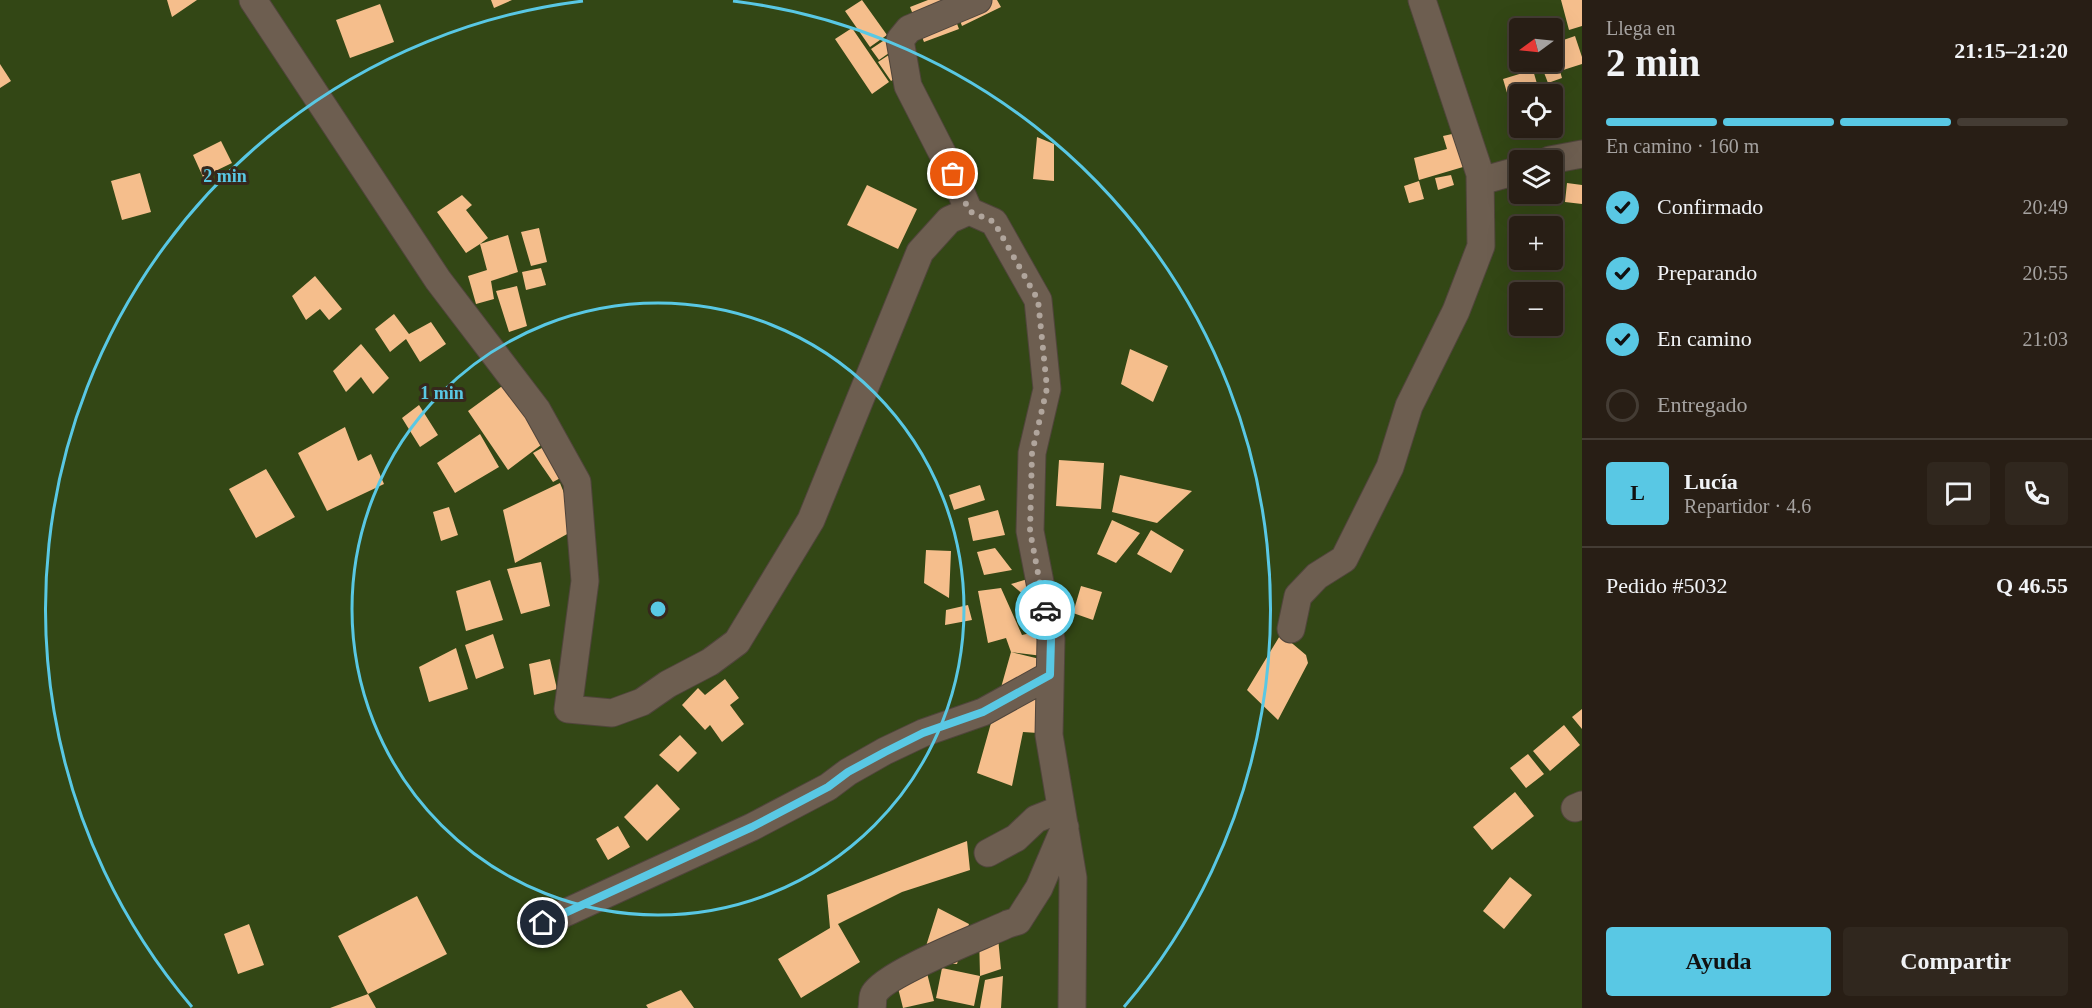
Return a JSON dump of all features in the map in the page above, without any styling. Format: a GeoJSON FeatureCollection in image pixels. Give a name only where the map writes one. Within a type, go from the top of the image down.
{"type":"FeatureCollection","features":[{"type":"Feature","properties":{"kind":"street"},"geometry":{"type":"LineString","coordinates":[[253,0],[438,280],[537,410],[577,482],[585,581],[568,709],[612,713],[642,702],[668,684],[710,662],[737,642],[811,520],[920,252],[949,220],[969,211]]}},
{"type":"Feature","properties":{"kind":"street"},"geometry":{"type":"LineString","coordinates":[[978,0],[909,29],[900,40],[908,86],[953,174],[969,211],[994,222],[1038,300],[1047,388],[1032,453],[1030,531],[1051,639],[1049,735],[1073,878],[1072,1008]]}},
{"type":"Feature","properties":{"kind":"street"},"geometry":{"type":"LineString","coordinates":[[1291,629],[1298,596],[1317,576],[1344,559],[1390,467],[1409,406],[1456,311],[1481,246],[1480,174],[1422,0]]}},
{"type":"Feature","properties":{"kind":"street"},"geometry":{"type":"LineString","coordinates":[[1563,158],[1582,154]]}},
{"type":"Feature","properties":{"kind":"street"},"geometry":{"type":"LineString","coordinates":[[1481,181],[1509,173]]}},
{"type":"Feature","properties":{"kind":"street"},"geometry":{"type":"LineString","coordinates":[[543,923],[752,827],[828,787],[848,772],[885,752],[923,733],[983,712],[1050,675]]}},
{"type":"Feature","properties":{"kind":"street"},"geometry":{"type":"LineString","coordinates":[[988,853],[1016,838],[1036,819],[1063,818]]}},
{"type":"Feature","properties":{"kind":"street"},"geometry":{"type":"LineString","coordinates":[[872,1008],[874,994],[887,982],[912,967],[1018,921],[1039,888],[1063,818]]}},
{"type":"Feature","properties":{"kind":"green space"},"geometry":{"type":"Polygon","coordinates":[[[0,0],[1582,0],[1582,1008],[0,1008],[0,0]]]}},
{"type":"Feature","properties":{"kind":"building"},"geometry":{"type":"Polygon","coordinates":[[[167,0],[197,0],[172,17],[167,0]]]}},
{"type":"Feature","properties":{"kind":"building"},"geometry":{"type":"Polygon","coordinates":[[[491,0],[512,0],[494,8],[491,0]]]}},
{"type":"Feature","properties":{"kind":"building"},"geometry":{"type":"Polygon","coordinates":[[[862,0],[887,35],[870,47],[845,11],[862,0]]]}},
{"type":"Feature","properties":{"kind":"building"},"geometry":{"type":"Polygon","coordinates":[[[928,0],[948,0],[959,29],[924,42],[910,7],[928,0]]]}},
{"type":"Feature","properties":{"kind":"building"},"geometry":{"type":"Polygon","coordinates":[[[952,0],[997,0],[1001,7],[962,26],[952,0]]]}},
{"type":"Feature","properties":{"kind":"building"},"geometry":{"type":"Polygon","coordinates":[[[1561,0],[1582,0],[1582,26],[1569,30],[1561,0]]]}},
{"type":"Feature","properties":{"kind":"building"},"geometry":{"type":"Polygon","coordinates":[[[380,4],[394,42],[350,58],[336,20],[380,4]]]}},
{"type":"Feature","properties":{"kind":"building"},"geometry":{"type":"Polygon","coordinates":[[[852,28],[889,82],[872,94],[835,39],[852,28]]]}},
{"type":"Feature","properties":{"kind":"building"},"geometry":{"type":"Polygon","coordinates":[[[1575,36],[1582,64],[1563,70],[1563,40],[1575,36]]]}},
{"type":"Feature","properties":{"kind":"building"},"geometry":{"type":"Polygon","coordinates":[[[889,37],[896,48],[879,60],[871,49],[889,37]]]}},
{"type":"Feature","properties":{"kind":"building"},"geometry":{"type":"Polygon","coordinates":[[[898,49],[911,68],[891,81],[878,62],[898,49]]]}},
{"type":"Feature","properties":{"kind":"building"},"geometry":{"type":"Polygon","coordinates":[[[0,64],[11,81],[0,88],[0,64]]]}},
{"type":"Feature","properties":{"kind":"building"},"geometry":{"type":"Polygon","coordinates":[[[1534,72],[1537,84],[1509,84],[1509,100],[1503,79],[1534,72]]]}},
{"type":"Feature","properties":{"kind":"building"},"geometry":{"type":"Polygon","coordinates":[[[1544,72],[1560,72],[1562,78],[1548,83],[1544,72]]]}},
{"type":"Feature","properties":{"kind":"building"},"geometry":{"type":"Polygon","coordinates":[[[1461,132],[1463,167],[1419,180],[1414,158],[1447,149],[1443,136],[1461,132]]]}},
{"type":"Feature","properties":{"kind":"building"},"geometry":{"type":"Polygon","coordinates":[[[1037,137],[1054,144],[1054,181],[1033,179],[1037,137]]]}},
{"type":"Feature","properties":{"kind":"building"},"geometry":{"type":"Polygon","coordinates":[[[221,141],[232,163],[203,177],[193,155],[221,141]]]}},
{"type":"Feature","properties":{"kind":"building"},"geometry":{"type":"Polygon","coordinates":[[[140,173],[151,212],[122,220],[111,181],[140,173]]]}},
{"type":"Feature","properties":{"kind":"building"},"geometry":{"type":"Polygon","coordinates":[[[1451,175],[1454,185],[1438,190],[1435,178],[1451,175]]]}},
{"type":"Feature","properties":{"kind":"building"},"geometry":{"type":"Polygon","coordinates":[[[1419,181],[1424,199],[1409,203],[1404,186],[1419,181]]]}},
{"type":"Feature","properties":{"kind":"building"},"geometry":{"type":"Polygon","coordinates":[[[1567,183],[1582,185],[1582,204],[1565,202],[1567,183]]]}},
{"type":"Feature","properties":{"kind":"building"},"geometry":{"type":"Polygon","coordinates":[[[867,185],[917,209],[898,249],[847,225],[867,185]]]}},
{"type":"Feature","properties":{"kind":"building"},"geometry":{"type":"Polygon","coordinates":[[[462,195],[472,205],[466,210],[488,238],[466,253],[437,212],[462,195]]]}},
{"type":"Feature","properties":{"kind":"building"},"geometry":{"type":"Polygon","coordinates":[[[539,228],[547,262],[531,266],[521,232],[539,228]]]}},
{"type":"Feature","properties":{"kind":"building"},"geometry":{"type":"Polygon","coordinates":[[[508,235],[518,272],[491,281],[494,299],[476,304],[468,276],[487,270],[480,244],[508,235]]]}},
{"type":"Feature","properties":{"kind":"building"},"geometry":{"type":"Polygon","coordinates":[[[541,268],[546,285],[526,290],[522,272],[541,268]]]}},
{"type":"Feature","properties":{"kind":"building"},"geometry":{"type":"Polygon","coordinates":[[[315,276],[342,309],[329,320],[320,309],[306,320],[292,296],[315,276]]]}},
{"type":"Feature","properties":{"kind":"building"},"geometry":{"type":"Polygon","coordinates":[[[517,286],[527,326],[509,332],[496,291],[517,286]]]}},
{"type":"Feature","properties":{"kind":"building"},"geometry":{"type":"Polygon","coordinates":[[[394,314],[409,334],[431,322],[446,344],[420,362],[406,339],[390,352],[375,329],[394,314]]]}},
{"type":"Feature","properties":{"kind":"building"},"geometry":{"type":"Polygon","coordinates":[[[361,344],[389,378],[373,394],[361,377],[346,392],[333,371],[361,344]]]}},
{"type":"Feature","properties":{"kind":"building"},"geometry":{"type":"Polygon","coordinates":[[[1130,349],[1168,366],[1153,402],[1121,384],[1130,349]]]}},
{"type":"Feature","properties":{"kind":"building"},"geometry":{"type":"Polygon","coordinates":[[[505,384],[545,442],[508,470],[468,411],[505,384]]]}},
{"type":"Feature","properties":{"kind":"building"},"geometry":{"type":"Polygon","coordinates":[[[419,405],[438,435],[420,447],[402,418],[419,405]]]}},
{"type":"Feature","properties":{"kind":"building"},"geometry":{"type":"Polygon","coordinates":[[[345,427],[358,461],[371,454],[384,484],[327,511],[298,453],[345,427]]]}},
{"type":"Feature","properties":{"kind":"building"},"geometry":{"type":"Polygon","coordinates":[[[480,434],[499,467],[455,493],[437,463],[480,434]]]}},
{"type":"Feature","properties":{"kind":"building"},"geometry":{"type":"Polygon","coordinates":[[[547,445],[566,475],[553,482],[533,453],[547,445]]]}},
{"type":"Feature","properties":{"kind":"building"},"geometry":{"type":"Polygon","coordinates":[[[1059,460],[1104,463],[1101,509],[1056,506],[1059,460]]]}},
{"type":"Feature","properties":{"kind":"building"},"geometry":{"type":"Polygon","coordinates":[[[266,469],[295,517],[256,538],[229,489],[266,469]]]}},
{"type":"Feature","properties":{"kind":"building"},"geometry":{"type":"Polygon","coordinates":[[[1120,475],[1192,491],[1157,523],[1112,512],[1120,475]]]}},
{"type":"Feature","properties":{"kind":"building"},"geometry":{"type":"Polygon","coordinates":[[[560,483],[578,528],[515,563],[503,510],[560,483]]]}},
{"type":"Feature","properties":{"kind":"building"},"geometry":{"type":"Polygon","coordinates":[[[980,485],[985,500],[954,510],[949,495],[980,485]]]}},
{"type":"Feature","properties":{"kind":"building"},"geometry":{"type":"Polygon","coordinates":[[[449,507],[458,535],[441,541],[433,512],[449,507]]]}},
{"type":"Feature","properties":{"kind":"building"},"geometry":{"type":"Polygon","coordinates":[[[998,510],[1005,535],[973,541],[968,518],[998,510]]]}},
{"type":"Feature","properties":{"kind":"building"},"geometry":{"type":"Polygon","coordinates":[[[1112,520],[1140,533],[1116,563],[1097,554],[1112,520]]]}},
{"type":"Feature","properties":{"kind":"building"},"geometry":{"type":"Polygon","coordinates":[[[1151,530],[1184,550],[1171,573],[1137,554],[1151,530]]]}},
{"type":"Feature","properties":{"kind":"building"},"geometry":{"type":"Polygon","coordinates":[[[995,548],[1012,570],[984,575],[977,552],[995,548]]]}},
{"type":"Feature","properties":{"kind":"building"},"geometry":{"type":"Polygon","coordinates":[[[926,550],[951,551],[949,598],[924,583],[926,550]]]}},
{"type":"Feature","properties":{"kind":"building"},"geometry":{"type":"Polygon","coordinates":[[[541,562],[550,606],[521,614],[507,569],[541,562]]]}},
{"type":"Feature","properties":{"kind":"building"},"geometry":{"type":"Polygon","coordinates":[[[1031,578],[1033,603],[1011,584],[1031,578]]]}},
{"type":"Feature","properties":{"kind":"building"},"geometry":{"type":"Polygon","coordinates":[[[490,580],[503,620],[466,631],[456,591],[490,580]]]}},
{"type":"Feature","properties":{"kind":"building"},"geometry":{"type":"Polygon","coordinates":[[[1081,586],[1102,592],[1093,620],[1073,613],[1081,586]]]}},
{"type":"Feature","properties":{"kind":"building"},"geometry":{"type":"Polygon","coordinates":[[[1001,588],[1022,635],[1040,631],[1051,657],[1011,652],[1006,638],[988,643],[978,591],[1001,588]]]}},
{"type":"Feature","properties":{"kind":"building"},"geometry":{"type":"Polygon","coordinates":[[[968,605],[972,620],[945,625],[946,610],[968,605]]]}},
{"type":"Feature","properties":{"kind":"building"},"geometry":{"type":"Polygon","coordinates":[[[493,634],[504,668],[476,679],[465,645],[493,634]]]}},
{"type":"Feature","properties":{"kind":"building"},"geometry":{"type":"Polygon","coordinates":[[[1281,634],[1306,655],[1308,663],[1278,720],[1247,690],[1281,634]]]}},
{"type":"Feature","properties":{"kind":"building"},"geometry":{"type":"Polygon","coordinates":[[[456,648],[468,689],[429,702],[419,667],[456,648]]]}},
{"type":"Feature","properties":{"kind":"building"},"geometry":{"type":"Polygon","coordinates":[[[1011,652],[1044,660],[1038,733],[1023,732],[1012,786],[977,773],[1011,652]]]}},
{"type":"Feature","properties":{"kind":"building"},"geometry":{"type":"Polygon","coordinates":[[[550,659],[557,689],[534,695],[529,664],[550,659]]]}},
{"type":"Feature","properties":{"kind":"building"},"geometry":{"type":"Polygon","coordinates":[[[725,679],[739,698],[730,705],[744,724],[722,742],[710,725],[705,730],[682,705],[698,688],[705,695],[725,679]]]}},
{"type":"Feature","properties":{"kind":"building"},"geometry":{"type":"Polygon","coordinates":[[[1582,709],[1582,729],[1572,717],[1582,709]]]}},
{"type":"Feature","properties":{"kind":"building"},"geometry":{"type":"Polygon","coordinates":[[[1564,725],[1580,745],[1550,771],[1533,751],[1564,725]]]}},
{"type":"Feature","properties":{"kind":"building"},"geometry":{"type":"Polygon","coordinates":[[[680,735],[697,753],[678,772],[659,755],[680,735]]]}},
{"type":"Feature","properties":{"kind":"building"},"geometry":{"type":"Polygon","coordinates":[[[1528,754],[1544,774],[1526,788],[1510,768],[1528,754]]]}},
{"type":"Feature","properties":{"kind":"building"},"geometry":{"type":"Polygon","coordinates":[[[657,784],[680,809],[647,841],[624,817],[657,784]]]}},
{"type":"Feature","properties":{"kind":"building"},"geometry":{"type":"Polygon","coordinates":[[[1515,792],[1534,816],[1492,850],[1473,827],[1515,792]]]}},
{"type":"Feature","properties":{"kind":"building"},"geometry":{"type":"Polygon","coordinates":[[[618,826],[630,847],[608,860],[596,839],[618,826]]]}},
{"type":"Feature","properties":{"kind":"building"},"geometry":{"type":"Polygon","coordinates":[[[967,841],[970,870],[902,892],[838,924],[860,962],[801,998],[778,959],[830,928],[827,895],[967,841]]]}},
{"type":"Feature","properties":{"kind":"building"},"geometry":{"type":"Polygon","coordinates":[[[1510,877],[1532,895],[1504,929],[1483,911],[1510,877]]]}},
{"type":"Feature","properties":{"kind":"building"},"geometry":{"type":"Polygon","coordinates":[[[417,896],[447,954],[368,994],[338,936],[417,896]]]}},
{"type":"Feature","properties":{"kind":"building"},"geometry":{"type":"Polygon","coordinates":[[[938,908],[969,924],[957,964],[921,962],[938,908]]]}},
{"type":"Feature","properties":{"kind":"building"},"geometry":{"type":"Polygon","coordinates":[[[249,924],[264,965],[238,974],[224,934],[249,924]]]}},
{"type":"Feature","properties":{"kind":"building"},"geometry":{"type":"Polygon","coordinates":[[[997,927],[1001,969],[980,976],[979,933],[997,927]]]}},
{"type":"Feature","properties":{"kind":"building"},"geometry":{"type":"Polygon","coordinates":[[[942,968],[980,976],[974,1006],[936,998],[942,968]]]}},
{"type":"Feature","properties":{"kind":"building"},"geometry":{"type":"Polygon","coordinates":[[[927,973],[934,1001],[903,1008],[896,980],[927,973]]]}},
{"type":"Feature","properties":{"kind":"building"},"geometry":{"type":"Polygon","coordinates":[[[1003,976],[1001,1008],[980,1008],[985,980],[1003,976]]]}},
{"type":"Feature","properties":{"kind":"building"},"geometry":{"type":"Polygon","coordinates":[[[681,990],[694,1008],[648,1008],[646,1005],[681,990]]]}},
{"type":"Feature","properties":{"kind":"building"},"geometry":{"type":"Polygon","coordinates":[[[368,994],[376,1008],[330,1008],[368,994]]]}},
{"type":"Feature","properties":{"kind":"way so far"},"geometry":{"type":"LineString","coordinates":[[953,174],[969,211],[994,222],[1038,300],[1047,388],[1032,453],[1030,531],[1045,610]]}},
{"type":"Feature","properties":{"kind":"route"},"geometry":{"type":"LineString","coordinates":[[543,923],[752,827],[828,787],[848,772],[885,752],[923,733],[983,712],[1050,675],[1051,639],[1045,610]]}}]}
